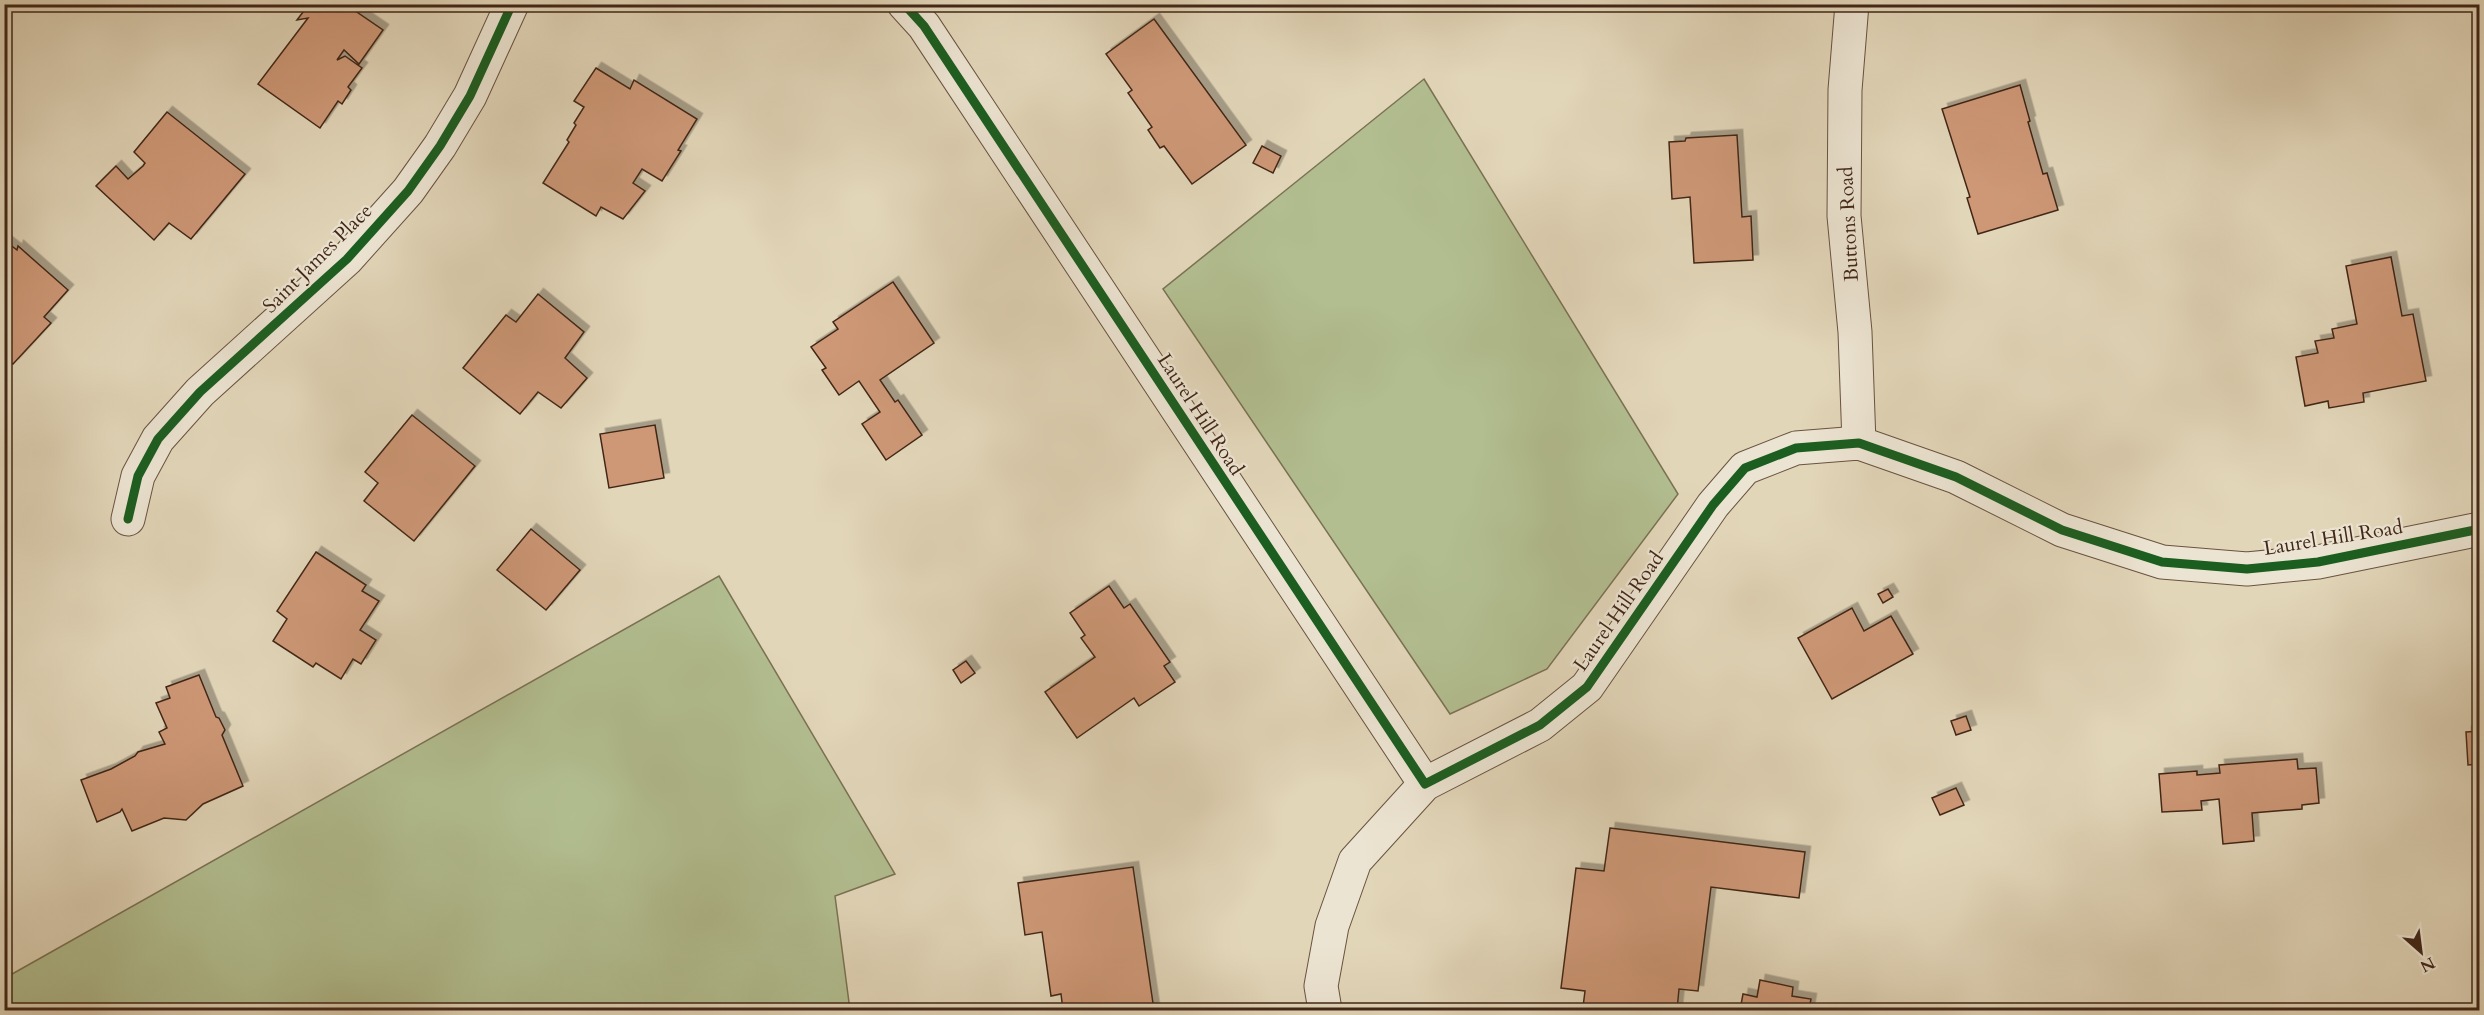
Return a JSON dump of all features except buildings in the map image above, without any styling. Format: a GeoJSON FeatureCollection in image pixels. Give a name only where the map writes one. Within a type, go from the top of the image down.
{"type":"FeatureCollection","features":[{"type":"Feature","properties":{"kind":"street","name":"Saint James Place"},"geometry":{"type":"LineString","coordinates":[[128,519],[138,476],[158,439],[200,392],[347,259],[408,190],[440,146],[470,96],[512,4]]}},
{"type":"Feature","properties":{"kind":"street","name":"Laurel Hill Road"},"geometry":{"type":"LineString","coordinates":[[904,4],[924,26],[1425,784],[1540,725],[1587,687],[1713,504],[1745,468],[1796,448],[1859,443],[1956,477],[2062,530],[2162,562],[2247,569],[2318,562],[2480,529]]}},
{"type":"Feature","properties":{"kind":"street","name":"Buttons Road"},"geometry":{"type":"LineString","coordinates":[[1852,4],[1845,90],[1844,216],[1855,332],[1859,443]]}},
{"type":"Feature","properties":{"kind":"street"},"geometry":{"type":"LineString","coordinates":[[1325,1011],[1321,986],[1332,926],[1355,861],[1425,784]]}},
{"type":"Feature","properties":{"kind":"green space"},"geometry":{"type":"Polygon","coordinates":[[[1424,79],[1678,494],[1547,669],[1450,714],[1163,289],[1424,79]]]}},
{"type":"Feature","properties":{"kind":"green space"},"geometry":{"type":"Polygon","coordinates":[[[719,576],[895,874],[835,896],[850,1010],[5,1010],[5,978],[719,576]]]}},
{"type":"Feature","properties":{"kind":"cycle path"},"geometry":{"type":"LineString","coordinates":[[128,519],[138,476],[158,439],[200,392],[347,259],[408,191],[440,146],[470,96],[512,4]]}},
{"type":"Feature","properties":{"kind":"cycle path"},"geometry":{"type":"LineString","coordinates":[[904,4],[924,26],[1425,784],[1540,725],[1587,687],[1713,505],[1745,468],[1796,448],[1859,443],[1956,477],[2062,530],[2162,562],[2247,569],[2318,562],[2480,529]]}}]}
